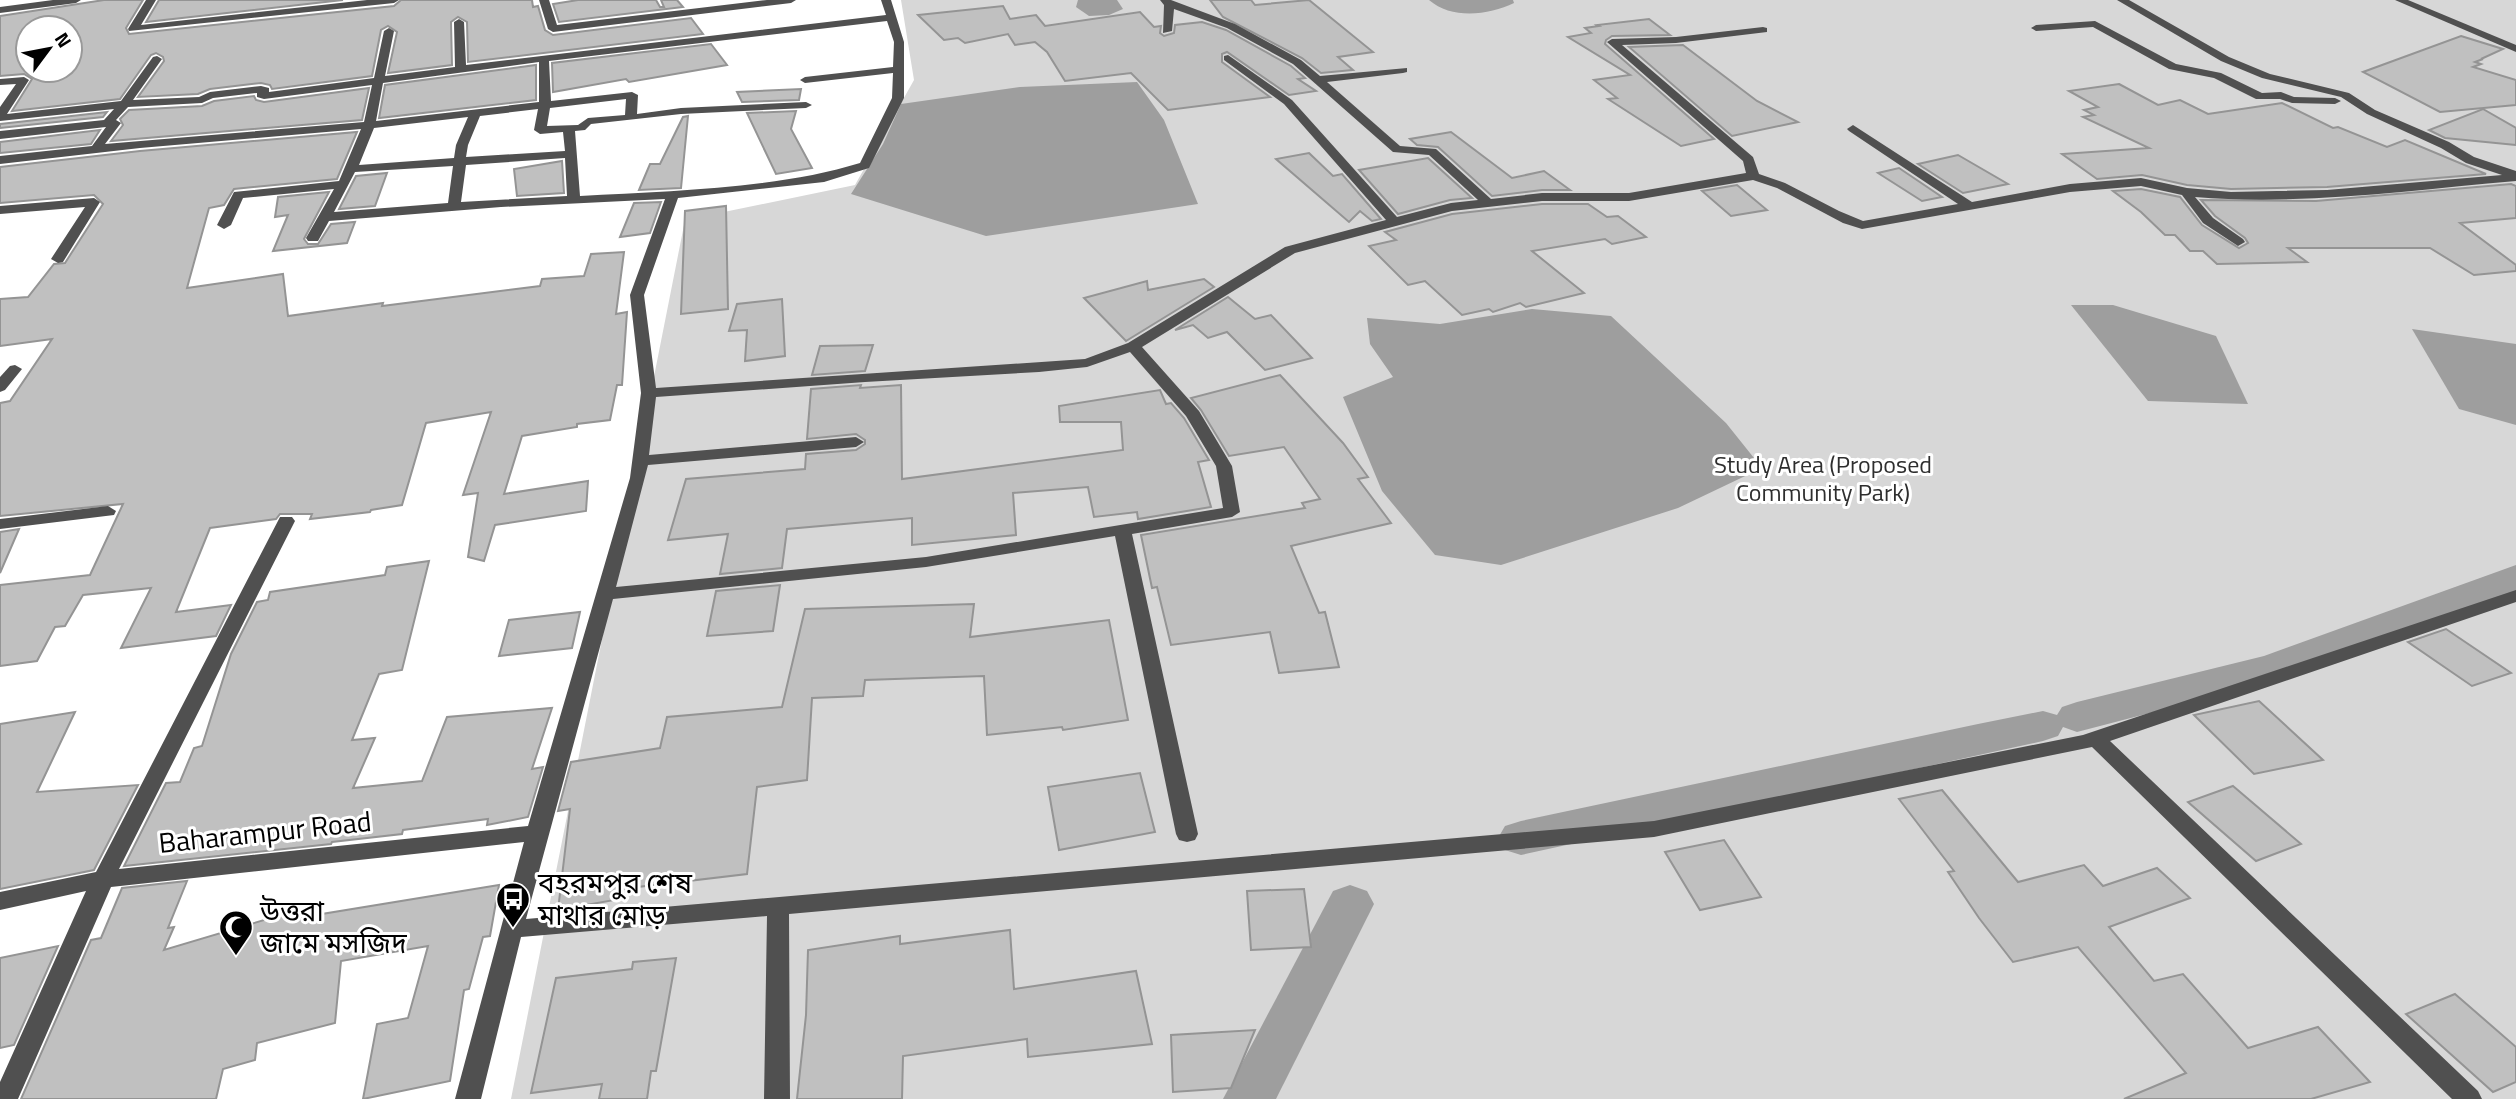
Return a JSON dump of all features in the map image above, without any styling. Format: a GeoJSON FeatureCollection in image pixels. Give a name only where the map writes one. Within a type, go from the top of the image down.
{"type":"FeatureCollection","features":[{"type":"Feature","properties":{"kind":"street"},"geometry":{"type":"LineString","coordinates":[[0,10],[76,0]]}},
{"type":"Feature","properties":{"kind":"street"},"geometry":{"type":"LineString","coordinates":[[150,0],[134,29],[394,0]]}},
{"type":"Feature","properties":{"kind":"street"},"geometry":{"type":"LineString","coordinates":[[544,0],[553,29],[648,12],[791,0]]}},
{"type":"Feature","properties":{"kind":"street"},"geometry":{"type":"LineString","coordinates":[[325,217],[673,195],[824,178],[865,165],[898,99],[899,42],[886,0]]}},
{"type":"Feature","properties":{"kind":"street"},"geometry":{"type":"LineString","coordinates":[[2122,0],[2225,59],[2266,76],[2345,95],[2371,112],[2445,145],[2470,160],[2516,176]]}},
{"type":"Feature","properties":{"kind":"street"},"geometry":{"type":"LineString","coordinates":[[2400,0],[2516,49]]}},
{"type":"Feature","properties":{"kind":"street"},"geometry":{"type":"LineString","coordinates":[[1167,31],[1167,2],[1231,26],[1297,62],[1397,149],[1432,152],[1488,203]]}},
{"type":"Feature","properties":{"kind":"street"},"geometry":{"type":"LineString","coordinates":[[0,117],[125,104],[204,100],[210,95],[261,89],[265,90],[261,95],[264,96],[544,58],[890,18]]}},
{"type":"Feature","properties":{"kind":"street"},"geometry":{"type":"LineString","coordinates":[[459,23],[461,70]]}},
{"type":"Feature","properties":{"kind":"street"},"geometry":{"type":"LineString","coordinates":[[2036,28],[2095,24],[2173,67],[2217,75],[2260,97],[2281,94],[2292,100],[2355,102]]}},
{"type":"Feature","properties":{"kind":"street"},"geometry":{"type":"LineString","coordinates":[[1754,176],[1749,160],[1612,42],[1676,40],[1763,30]]}},
{"type":"Feature","properties":{"kind":"street"},"geometry":{"type":"LineString","coordinates":[[313,238],[350,169],[369,125],[389,31]]}},
{"type":"Feature","properties":{"kind":"street"},"geometry":{"type":"LineString","coordinates":[[544,58],[545,105],[540,130],[581,128],[588,121],[681,111],[806,105]]}},
{"type":"Feature","properties":{"kind":"street"},"geometry":{"type":"LineString","coordinates":[[1228,58],[1288,102],[1394,222]]}},
{"type":"Feature","properties":{"kind":"street"},"geometry":{"type":"LineString","coordinates":[[107,123],[125,104],[157,59]]}},
{"type":"Feature","properties":{"kind":"street"},"geometry":{"type":"LineString","coordinates":[[805,80],[900,69]]}},
{"type":"Feature","properties":{"kind":"street"},"geometry":{"type":"LineString","coordinates":[[1318,80],[1403,70]]}},
{"type":"Feature","properties":{"kind":"street"},"geometry":{"type":"LineString","coordinates":[[0,82],[24,80],[0,117]]}},
{"type":"Feature","properties":{"kind":"street"},"geometry":{"type":"LineString","coordinates":[[0,160],[369,125],[632,95],[631,118]]}},
{"type":"Feature","properties":{"kind":"street"},"geometry":{"type":"LineString","coordinates":[[454,207],[462,145],[475,113]]}},
{"type":"Feature","properties":{"kind":"street"},"geometry":{"type":"LineString","coordinates":[[0,135],[115,123],[95,150]]}},
{"type":"Feature","properties":{"kind":"street"},"geometry":{"type":"LineString","coordinates":[[569,128],[573,200]]}},
{"type":"Feature","properties":{"kind":"street"},"geometry":{"type":"LineString","coordinates":[[1853,129],[1970,206]]}},
{"type":"Feature","properties":{"kind":"street"},"geometry":{"type":"LineString","coordinates":[[350,169],[570,154]]}},
{"type":"Feature","properties":{"kind":"street"},"geometry":{"type":"LineString","coordinates":[[649,393],[1087,363],[1133,346],[1290,250],[1451,207],[1542,197],[1629,197],[1754,176],[1768,179],[1830,214],[1862,225],[2070,188],[2141,182],[2187,192],[2231,196],[2327,194],[2516,176]]}},
{"type":"Feature","properties":{"kind":"street"},"geometry":{"type":"LineString","coordinates":[[224,225],[238,195],[342,184]]}},
{"type":"Feature","properties":{"kind":"street"},"geometry":{"type":"LineString","coordinates":[[2187,192],[2192,205],[2214,226],[2238,243]]}},
{"type":"Feature","properties":{"kind":"street"},"geometry":{"type":"LineString","coordinates":[[468,1099],[537,833],[640,461],[649,393],[637,295],[673,195]]}},
{"type":"Feature","properties":{"kind":"street"},"geometry":{"type":"LineString","coordinates":[[0,210],[94,202],[58,259]]}},
{"type":"Feature","properties":{"kind":"street"},"geometry":{"type":"LineString","coordinates":[[605,594],[926,562],[1232,512],[1224,466],[1193,414],[1133,346]]}},
{"type":"Feature","properties":{"kind":"street"},"geometry":{"type":"LineString","coordinates":[[0,387],[15,369]]}},
{"type":"Feature","properties":{"kind":"street"},"geometry":{"type":"LineString","coordinates":[[640,461],[856,442]]}},
{"type":"Feature","properties":{"kind":"street"},"geometry":{"type":"LineString","coordinates":[[0,524],[108,511]]}},
{"type":"Feature","properties":{"kind":"street"},"geometry":{"type":"LineString","coordinates":[[5,1099],[103,879],[286,521]]}},
{"type":"Feature","properties":{"kind":"street"},"geometry":{"type":"LineString","coordinates":[[1123,531],[1187,834]]}},
{"type":"Feature","properties":{"kind":"street"},"geometry":{"type":"LineString","coordinates":[[513,929],[1654,829],[2095,738],[2516,596]]}},
{"type":"Feature","properties":{"kind":"street"},"geometry":{"type":"LineString","coordinates":[[2095,738],[2469,1099]]}},
{"type":"Feature","properties":{"kind":"street","name":"Baharampur Road"},"geometry":{"type":"LineString","coordinates":[[0,901],[103,879],[537,833]]}},
{"type":"Feature","properties":{"kind":"street"},"geometry":{"type":"LineString","coordinates":[[777,1099],[778,905]]}},
{"type":"Feature","properties":{"kind":"green space","name":"Study Area (Proposed Community Park)"},"geometry":{"type":"Polygon","coordinates":[[[901,0],[2516,0],[2516,1099],[511,1099],[685,220],[855,185],[914,80],[901,0]]]}},
{"type":"Feature","properties":{"kind":"shaded area"},"geometry":{"type":"Polygon","coordinates":[[[1078,0],[1117,0],[1123,9],[1109,15],[1089,16],[1076,7],[1078,0]]]}},
{"type":"Feature","properties":{"kind":"shaded area"},"geometry":{"type":"Polygon","coordinates":[[[1429,0],[1513,0],[1514,3],[1471,14],[1448,11],[1429,0]]]}},
{"type":"Feature","properties":{"kind":"shaded area"},"geometry":{"type":"Polygon","coordinates":[[[1137,82],[1164,120],[1198,204],[986,236],[851,194],[883,144],[901,104],[1020,87],[1137,82]]]}},
{"type":"Feature","properties":{"kind":"shaded area"},"geometry":{"type":"Polygon","coordinates":[[[2071,305],[2113,305],[2216,336],[2248,404],[2148,401],[2071,305]]]}},
{"type":"Feature","properties":{"kind":"shaded area"},"geometry":{"type":"Polygon","coordinates":[[[1532,309],[1611,316],[1726,423],[1762,468],[1678,508],[1501,565],[1435,555],[1382,491],[1343,397],[1393,377],[1370,344],[1367,318],[1440,324],[1532,309]]]}},
{"type":"Feature","properties":{"kind":"shaded area"},"geometry":{"type":"Polygon","coordinates":[[[2412,329],[2516,344],[2516,425],[2459,409],[2412,329]]]}},
{"type":"Feature","properties":{"kind":"building"},"geometry":{"type":"Polygon","coordinates":[[[104,0],[143,0],[126,28],[129,34],[394,6],[401,0],[532,0],[533,7],[538,6],[545,30],[553,35],[691,18],[703,34],[468,62],[467,22],[458,17],[451,22],[452,65],[388,73],[397,32],[388,26],[381,30],[372,76],[272,89],[270,85],[261,83],[210,89],[198,94],[138,97],[164,61],[163,57],[156,53],[151,55],[120,99],[12,111],[29,84],[84,84],[84,14],[14,14],[14,75],[0,76],[0,16],[104,0]]]}},
{"type":"Feature","properties":{"kind":"building"},"geometry":{"type":"Polygon","coordinates":[[[159,0],[343,0],[146,22],[159,0]]]}},
{"type":"Feature","properties":{"kind":"building"},"geometry":{"type":"Polygon","coordinates":[[[578,0],[656,0],[660,7],[664,7],[661,0],[677,0],[683,7],[559,22],[553,4],[578,0]]]}},
{"type":"Feature","properties":{"kind":"building"},"geometry":{"type":"Polygon","coordinates":[[[1210,0],[1251,0],[1255,5],[1309,0],[1373,52],[1338,57],[1353,70],[1321,73],[1302,58],[1223,17],[1210,0]]]}},
{"type":"Feature","properties":{"kind":"building"},"geometry":{"type":"Polygon","coordinates":[[[1003,6],[1010,19],[1036,15],[1045,26],[1140,12],[1154,27],[1161,26],[1160,33],[1164,36],[1174,33],[1175,25],[1202,22],[1226,30],[1291,66],[1305,78],[1298,79],[1316,91],[1289,95],[1227,52],[1222,54],[1222,62],[1270,97],[1168,110],[1131,73],[1065,81],[1047,52],[1035,42],[1015,45],[1008,34],[965,43],[958,38],[944,40],[918,15],[1003,6]]]}},
{"type":"Feature","properties":{"kind":"building"},"geometry":{"type":"Polygon","coordinates":[[[1649,19],[1670,35],[1612,36],[1605,44],[1714,139],[1681,146],[1608,99],[1617,98],[1594,80],[1630,75],[1568,37],[1591,33],[1585,28],[1599,26],[1597,25],[1649,19]]]}},
{"type":"Feature","properties":{"kind":"building"},"geometry":{"type":"Polygon","coordinates":[[[2461,36],[2503,49],[2475,62],[2481,64],[2473,67],[2516,80],[2516,105],[2440,112],[2363,72],[2461,36]]]}},
{"type":"Feature","properties":{"kind":"building"},"geometry":{"type":"Polygon","coordinates":[[[711,44],[727,65],[553,92],[552,63],[711,44]]]}},
{"type":"Feature","properties":{"kind":"building"},"geometry":{"type":"Polygon","coordinates":[[[1683,45],[1757,101],[1798,122],[1732,136],[1629,47],[1683,45]]]}},
{"type":"Feature","properties":{"kind":"building"},"geometry":{"type":"Polygon","coordinates":[[[536,65],[536,100],[379,118],[385,85],[536,65]]]}},
{"type":"Feature","properties":{"kind":"building"},"geometry":{"type":"Polygon","coordinates":[[[2119,84],[2158,105],[2180,100],[2208,114],[2282,103],[2333,128],[2338,127],[2387,147],[2405,140],[2486,174],[2327,187],[2231,189],[2187,185],[2142,175],[2097,179],[2062,154],[2149,148],[2083,117],[2094,115],[2084,110],[2098,107],[2069,91],[2119,84]]]}},
{"type":"Feature","properties":{"kind":"building"},"geometry":{"type":"Polygon","coordinates":[[[369,88],[362,120],[111,141],[123,125],[120,119],[129,110],[202,106],[214,101],[254,96],[256,100],[264,102],[369,88]]]}},
{"type":"Feature","properties":{"kind":"building"},"geometry":{"type":"Polygon","coordinates":[[[801,89],[799,100],[742,102],[737,92],[801,89]]]}},
{"type":"Feature","properties":{"kind":"building"},"geometry":{"type":"Polygon","coordinates":[[[2483,109],[2516,128],[2516,145],[2445,138],[2429,130],[2483,109]]]}},
{"type":"Feature","properties":{"kind":"building"},"geometry":{"type":"Polygon","coordinates":[[[796,111],[791,129],[812,168],[776,174],[747,113],[796,111]]]}},
{"type":"Feature","properties":{"kind":"building"},"geometry":{"type":"Polygon","coordinates":[[[107,112],[103,117],[0,128],[0,124],[107,112]]]}},
{"type":"Feature","properties":{"kind":"building"},"geometry":{"type":"Polygon","coordinates":[[[688,116],[681,188],[639,190],[650,164],[660,164],[683,117],[688,116]]]}},
{"type":"Feature","properties":{"kind":"building"},"geometry":{"type":"Polygon","coordinates":[[[100,130],[91,144],[0,153],[0,142],[100,130]]]}},
{"type":"Feature","properties":{"kind":"building"},"geometry":{"type":"Polygon","coordinates":[[[357,132],[337,179],[234,189],[224,205],[209,208],[187,288],[283,274],[288,316],[540,286],[542,279],[584,276],[591,254],[624,252],[616,314],[627,312],[622,385],[617,385],[610,420],[522,436],[504,494],[588,481],[586,511],[495,525],[484,561],[468,557],[478,493],[463,495],[491,412],[426,423],[402,505],[370,512],[310,519],[312,514],[280,514],[276,519],[210,528],[176,612],[231,605],[216,636],[121,648],[151,588],[83,595],[65,626],[55,627],[37,661],[0,666],[0,585],[90,575],[123,504],[0,516],[0,403],[10,401],[52,339],[0,346],[0,299],[28,297],[54,264],[65,263],[103,204],[94,195],[0,203],[0,167],[140,151],[357,132]]]}},
{"type":"Feature","properties":{"kind":"building"},"geometry":{"type":"Polygon","coordinates":[[[1451,132],[1512,178],[1544,171],[1570,190],[1542,190],[1492,196],[1438,147],[1417,145],[1410,139],[1451,132]]]}},
{"type":"Feature","properties":{"kind":"building"},"geometry":{"type":"Polygon","coordinates":[[[1309,153],[1333,176],[1342,174],[1381,219],[1372,221],[1360,211],[1349,222],[1276,159],[1309,153]]]}},
{"type":"Feature","properties":{"kind":"building"},"geometry":{"type":"Polygon","coordinates":[[[1958,155],[2008,184],[1963,193],[1918,164],[1958,155]]]}},
{"type":"Feature","properties":{"kind":"building"},"geometry":{"type":"Polygon","coordinates":[[[1428,158],[1472,198],[1450,200],[1398,214],[1359,170],[1428,158]]]}},
{"type":"Feature","properties":{"kind":"building"},"geometry":{"type":"Polygon","coordinates":[[[562,161],[564,193],[517,196],[514,169],[562,161]]]}},
{"type":"Feature","properties":{"kind":"building"},"geometry":{"type":"Polygon","coordinates":[[[1899,168],[1942,197],[1922,201],[1878,173],[1899,168]]]}},
{"type":"Feature","properties":{"kind":"building"},"geometry":{"type":"Polygon","coordinates":[[[387,173],[375,206],[339,209],[356,176],[387,173]]]}},
{"type":"Feature","properties":{"kind":"building"},"geometry":{"type":"Polygon","coordinates":[[[2511,184],[2516,186],[2516,218],[2460,223],[2516,265],[2516,271],[2474,275],[2430,248],[2288,248],[2307,262],[2217,264],[2203,251],[2190,251],[2175,235],[2165,235],[2113,191],[2141,189],[2180,197],[2202,225],[2239,248],[2248,243],[2245,238],[2215,216],[2201,200],[2316,201],[2511,184]]]}},
{"type":"Feature","properties":{"kind":"building"},"geometry":{"type":"Polygon","coordinates":[[[1737,185],[1767,210],[1731,216],[1702,191],[1737,185]]]}},
{"type":"Feature","properties":{"kind":"building"},"geometry":{"type":"Polygon","coordinates":[[[329,192],[304,239],[308,244],[318,244],[331,224],[355,222],[347,243],[273,251],[288,215],[275,217],[278,197],[329,192]]]}},
{"type":"Feature","properties":{"kind":"building"},"geometry":{"type":"Polygon","coordinates":[[[661,202],[650,233],[620,237],[634,203],[661,202]]]}},
{"type":"Feature","properties":{"kind":"building"},"geometry":{"type":"Polygon","coordinates":[[[1542,204],[1588,204],[1607,217],[1618,216],[1646,237],[1612,244],[1605,239],[1532,251],[1584,293],[1526,307],[1520,303],[1493,312],[1489,309],[1462,315],[1425,281],[1408,285],[1369,246],[1396,240],[1385,232],[1452,214],[1542,204]]]}},
{"type":"Feature","properties":{"kind":"building"},"geometry":{"type":"Polygon","coordinates":[[[726,206],[728,309],[681,314],[685,211],[726,206]]]}},
{"type":"Feature","properties":{"kind":"building"},"geometry":{"type":"Polygon","coordinates":[[[1204,279],[1214,287],[1126,341],[1084,298],[1147,281],[1148,290],[1204,279]]]}},
{"type":"Feature","properties":{"kind":"building"},"geometry":{"type":"Polygon","coordinates":[[[1228,297],[1255,319],[1271,315],[1312,358],[1265,370],[1227,332],[1208,338],[1193,325],[1175,330],[1228,297]]]}},
{"type":"Feature","properties":{"kind":"building"},"geometry":{"type":"Polygon","coordinates":[[[782,299],[785,356],[745,361],[747,330],[729,331],[737,304],[782,299]]]}},
{"type":"Feature","properties":{"kind":"building"},"geometry":{"type":"Polygon","coordinates":[[[873,345],[865,371],[812,375],[820,346],[873,345]]]}},
{"type":"Feature","properties":{"kind":"building"},"geometry":{"type":"Polygon","coordinates":[[[1280,375],[1343,443],[1368,477],[1358,479],[1391,523],[1291,546],[1319,613],[1325,612],[1339,667],[1279,673],[1270,632],[1171,645],[1157,587],[1152,588],[1141,535],[1305,508],[1302,503],[1320,499],[1284,447],[1229,456],[1191,398],[1280,375]]]}},
{"type":"Feature","properties":{"kind":"building"},"geometry":{"type":"Polygon","coordinates":[[[861,385],[860,388],[901,385],[902,479],[1123,450],[1121,422],[1060,422],[1059,406],[1160,390],[1166,404],[1171,403],[1184,418],[1209,460],[1198,462],[1211,507],[1138,519],[1137,512],[1094,517],[1088,487],[1013,493],[1016,535],[912,545],[912,518],[787,529],[782,568],[720,574],[728,534],[668,540],[686,479],[805,469],[806,454],[856,450],[865,444],[865,440],[856,434],[807,439],[811,389],[861,385]]]}},
{"type":"Feature","properties":{"kind":"building"},"geometry":{"type":"Polygon","coordinates":[[[19,529],[0,573],[0,532],[19,529]]]}},
{"type":"Feature","properties":{"kind":"building"},"geometry":{"type":"Polygon","coordinates":[[[429,561],[402,670],[379,674],[352,740],[375,738],[353,788],[422,781],[447,717],[552,708],[532,769],[543,767],[528,817],[487,825],[488,819],[403,830],[402,834],[331,844],[124,866],[166,783],[180,782],[194,748],[202,746],[231,654],[257,602],[268,600],[270,592],[385,575],[387,567],[429,561]]]}},
{"type":"Feature","properties":{"kind":"building"},"geometry":{"type":"Polygon","coordinates":[[[780,585],[773,631],[707,636],[716,591],[780,585]]]}},
{"type":"Feature","properties":{"kind":"building"},"geometry":{"type":"Polygon","coordinates":[[[974,604],[970,637],[1109,620],[1128,720],[1063,730],[1062,727],[987,735],[984,676],[865,680],[863,696],[812,698],[807,780],[757,787],[747,874],[621,889],[620,899],[558,910],[570,809],[558,811],[571,762],[660,748],[667,717],[782,707],[805,609],[974,604]]]}},
{"type":"Feature","properties":{"kind":"building"},"geometry":{"type":"Polygon","coordinates":[[[580,612],[572,648],[499,656],[509,620],[580,612]]]}},
{"type":"Feature","properties":{"kind":"building"},"geometry":{"type":"Polygon","coordinates":[[[2446,629],[2511,673],[2472,686],[2408,642],[2446,629]]]}},
{"type":"Feature","properties":{"kind":"building"},"geometry":{"type":"Polygon","coordinates":[[[2259,701],[2323,760],[2254,774],[2194,715],[2259,701]]]}},
{"type":"Feature","properties":{"kind":"building"},"geometry":{"type":"Polygon","coordinates":[[[75,712],[37,792],[138,785],[94,870],[0,889],[0,724],[75,712]]]}},
{"type":"Feature","properties":{"kind":"building"},"geometry":{"type":"Polygon","coordinates":[[[1140,773],[1155,832],[1059,850],[1048,787],[1140,773]]]}},
{"type":"Feature","properties":{"kind":"building"},"geometry":{"type":"Polygon","coordinates":[[[2233,786],[2301,844],[2256,861],[2188,802],[2233,786]]]}},
{"type":"Feature","properties":{"kind":"building"},"geometry":{"type":"Polygon","coordinates":[[[1942,790],[2018,882],[2084,865],[2103,886],[2157,868],[2190,898],[2109,927],[2154,981],[2183,974],[2248,1048],[2318,1027],[2370,1082],[2311,1099],[2124,1099],[2186,1073],[2078,947],[2013,962],[1948,872],[1954,871],[1899,799],[1942,790]]]}},
{"type":"Feature","properties":{"kind":"building"},"geometry":{"type":"Polygon","coordinates":[[[1724,840],[1761,897],[1700,910],[1665,852],[1724,840]]]}},
{"type":"Feature","properties":{"kind":"building"},"geometry":{"type":"Polygon","coordinates":[[[187,881],[168,928],[174,927],[164,950],[291,912],[291,919],[499,885],[490,936],[483,937],[469,989],[464,990],[450,1081],[363,1099],[377,1024],[408,1018],[428,946],[341,961],[335,1023],[257,1043],[255,1060],[223,1069],[216,1099],[21,1099],[91,940],[101,938],[122,888],[187,881]]]}},
{"type":"Feature","properties":{"kind":"building"},"geometry":{"type":"Polygon","coordinates":[[[1304,889],[1311,947],[1251,950],[1247,891],[1304,889]]]}},
{"type":"Feature","properties":{"kind":"building"},"geometry":{"type":"Polygon","coordinates":[[[1010,930],[1014,989],[1136,971],[1152,1044],[1028,1057],[1027,1039],[903,1056],[902,1099],[797,1099],[806,1015],[808,950],[900,936],[900,944],[1010,930]]]}},
{"type":"Feature","properties":{"kind":"building"},"geometry":{"type":"Polygon","coordinates":[[[58,946],[14,1045],[0,1048],[0,958],[58,946]]]}},
{"type":"Feature","properties":{"kind":"building"},"geometry":{"type":"Polygon","coordinates":[[[676,958],[656,1071],[651,1071],[647,1099],[599,1099],[602,1084],[531,1093],[556,978],[632,969],[633,962],[676,958]]]}},
{"type":"Feature","properties":{"kind":"building"},"geometry":{"type":"Polygon","coordinates":[[[2455,994],[2516,1047],[2516,1082],[2493,1092],[2406,1014],[2455,994]]]}},
{"type":"Feature","properties":{"kind":"building"},"geometry":{"type":"Polygon","coordinates":[[[1255,1030],[1231,1088],[1173,1092],[1171,1035],[1255,1030]]]}},
{"type":"Feature","properties":{"kind":"waterway"},"geometry":{"type":"LineString","coordinates":[[2077,717],[2274,667],[2375,632],[2516,577]]}},
{"type":"Feature","properties":{"kind":"waterway"},"geometry":{"type":"LineString","coordinates":[[1521,838],[2043,726]]}},
{"type":"Feature","properties":{"kind":"waterway"},"geometry":{"type":"LineString","coordinates":[[1249,1099],[1350,904]]}},
{"type":"Feature","properties":{"kind":"place","name":"বহরমপুর শেষ মাথার মোড়"},"geometry":{"type":"Point","coordinates":[513,929]}},
{"type":"Feature","properties":{"kind":"place","name":"উত্তরা জামে মসজিদ"},"geometry":{"type":"Point","coordinates":[236,957]}}]}
